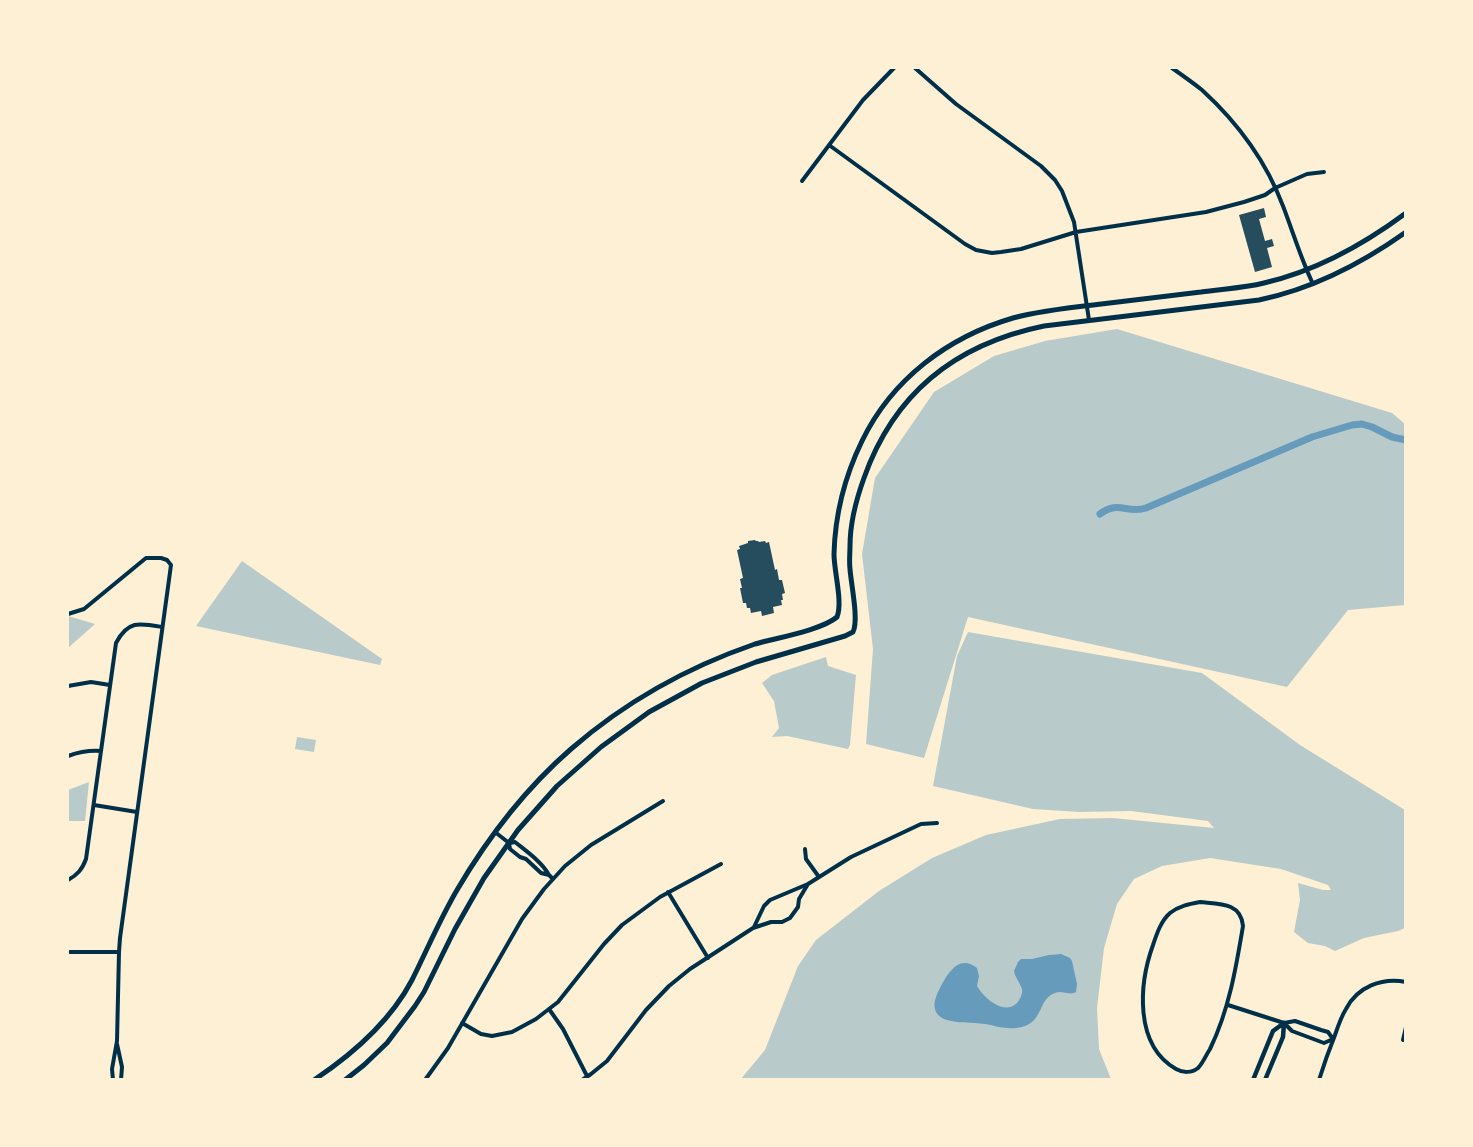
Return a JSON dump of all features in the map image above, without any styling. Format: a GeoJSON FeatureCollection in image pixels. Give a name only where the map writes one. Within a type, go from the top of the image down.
{"type":"FeatureCollection","features":[{"type":"Feature","properties":{"kind":"main road"},"geometry":{"type":"LineString","coordinates":[[314,1080],[357,1048],[396,1006],[411,982],[456,892],[495,832],[535,785],[570,750],[608,719],[650,691],[694,668],[755,645],[825,624],[837,617],[839,608],[834,555],[836,528],[845,483],[873,421],[903,382],[919,367],[961,339],[987,327],[1036,312],[1250,286],[1284,278],[1341,254],[1406,213]]}},
{"type":"Feature","properties":{"kind":"main road"},"geometry":{"type":"LineString","coordinates":[[345,1080],[387,1043],[415,1006],[478,888],[518,830],[557,786],[601,747],[649,712],[702,683],[756,662],[854,632],[856,622],[849,565],[855,505],[871,458],[882,436],[900,409],[927,380],[946,366],[984,345],[1029,329],[1280,296],[1352,266],[1406,232]]}},
{"type":"Feature","properties":{"kind":"street"},"geometry":{"type":"LineString","coordinates":[[802,182],[863,100],[894,68]]}},
{"type":"Feature","properties":{"kind":"street"},"geometry":{"type":"LineString","coordinates":[[915,68],[956,104],[1048,172],[1062,191],[1074,222],[1089,321]]}},
{"type":"Feature","properties":{"kind":"street"},"geometry":{"type":"LineString","coordinates":[[1172,68],[1201,89],[1241,131],[1264,164],[1283,205],[1313,284]]}},
{"type":"Feature","properties":{"kind":"street"},"geometry":{"type":"LineString","coordinates":[[829,145],[965,244],[976,250],[992,253],[1021,249],[1076,232],[1225,208],[1265,195],[1307,174],[1324,172]]}},
{"type":"Feature","properties":{"kind":"street"},"geometry":{"type":"LineString","coordinates":[[68,614],[84,609],[146,558],[161,558],[167,560],[171,565],[119,952],[117,1041],[112,1069],[113,1080]]}},
{"type":"Feature","properties":{"kind":"street"},"geometry":{"type":"LineString","coordinates":[[68,880],[76,876],[83,868],[86,859],[116,643],[120,634],[133,624],[144,623],[162,627]]}},
{"type":"Feature","properties":{"kind":"street"},"geometry":{"type":"LineString","coordinates":[[68,686],[91,682],[110,685]]}},
{"type":"Feature","properties":{"kind":"street"},"geometry":{"type":"LineString","coordinates":[[68,756],[84,751],[101,751]]}},
{"type":"Feature","properties":{"kind":"street"},"geometry":{"type":"LineString","coordinates":[[425,1080],[448,1048],[533,902],[565,866],[591,845],[663,801]]}},
{"type":"Feature","properties":{"kind":"street"},"geometry":{"type":"LineString","coordinates":[[93,806],[137,812]]}},
{"type":"Feature","properties":{"kind":"street"},"geometry":{"type":"LineString","coordinates":[[753,928],[764,906],[770,900],[808,884],[851,857],[921,824],[937,823]]}},
{"type":"Feature","properties":{"kind":"street"},"geometry":{"type":"LineString","coordinates":[[495,832],[509,843],[510,849],[520,857],[526,859],[541,873],[549,875]]}},
{"type":"Feature","properties":{"kind":"street"},"geometry":{"type":"LineString","coordinates":[[509,843],[515,842],[526,850],[553,879]]}},
{"type":"Feature","properties":{"kind":"street"},"geometry":{"type":"LineString","coordinates":[[805,849],[806,860],[819,877]]}},
{"type":"Feature","properties":{"kind":"street"},"geometry":{"type":"LineString","coordinates":[[462,1023],[486,1036],[500,1036],[526,1025],[549,1009],[622,925],[653,901],[721,864]]}},
{"type":"Feature","properties":{"kind":"street"},"geometry":{"type":"LineString","coordinates":[[582,1080],[607,1061],[660,993],[753,928],[790,918],[798,907],[799,899],[808,884]]}},
{"type":"Feature","properties":{"kind":"street"},"geometry":{"type":"LineString","coordinates":[[668,892],[708,958]]}},
{"type":"Feature","properties":{"kind":"street"},"geometry":{"type":"LineString","coordinates":[[1200,902],[1215,904],[1232,907],[1242,916],[1243,926],[1237,965],[1228,1005],[1203,1061],[1198,1068],[1190,1072],[1180,1072],[1172,1067],[1151,1041],[1143,1010],[1147,965],[1162,922],[1179,907],[1200,902]]}},
{"type":"Feature","properties":{"kind":"street"},"geometry":{"type":"LineString","coordinates":[[68,952],[119,952]]}},
{"type":"Feature","properties":{"kind":"street"},"geometry":{"type":"LineString","coordinates":[[1319,1080],[1333,1039],[1351,1000],[1374,984],[1386,981],[1406,982]]}},
{"type":"Feature","properties":{"kind":"street"},"geometry":{"type":"LineString","coordinates":[[1228,1005],[1284,1023],[1292,1031],[1324,1043],[1333,1039]]}},
{"type":"Feature","properties":{"kind":"street"},"geometry":{"type":"LineString","coordinates":[[549,1009],[563,1029],[587,1077]]}},
{"type":"Feature","properties":{"kind":"street"},"geometry":{"type":"LineString","coordinates":[[1253,1080],[1273,1032],[1284,1023],[1295,1021],[1328,1032],[1333,1039]]}},
{"type":"Feature","properties":{"kind":"street"},"geometry":{"type":"LineString","coordinates":[[1265,1080],[1283,1037],[1284,1023]]}},
{"type":"Feature","properties":{"kind":"street"},"geometry":{"type":"LineString","coordinates":[[1403,1040],[1406,1027]]}},
{"type":"Feature","properties":{"kind":"street"},"geometry":{"type":"LineString","coordinates":[[117,1041],[122,1067],[121,1080]]}},
{"type":"Feature","properties":{"kind":"shaded area"},"geometry":{"type":"Polygon","coordinates":[[[1117,329],[1392,413],[1405,424],[1405,605],[1348,610],[1287,687],[968,617],[924,758],[866,744],[873,649],[862,554],[875,478],[934,392],[994,356],[1045,341],[1117,329]]]}},
{"type":"Feature","properties":{"kind":"shaded area"},"geometry":{"type":"Polygon","coordinates":[[[242,561],[382,659],[380,665],[196,626],[242,561]]]}},
{"type":"Feature","properties":{"kind":"shaded area"},"geometry":{"type":"Polygon","coordinates":[[[68,616],[95,624],[68,648],[68,616]]]}},
{"type":"Feature","properties":{"kind":"shaded area"},"geometry":{"type":"Polygon","coordinates":[[[968,632],[1202,673],[1300,745],[1405,810],[1405,928],[1364,938],[1335,951],[1325,946],[1308,943],[1294,932],[1300,900],[1298,883],[1331,890],[1328,885],[1281,869],[1210,858],[1162,866],[1134,879],[1117,904],[1104,948],[1097,1008],[1099,1049],[1111,1079],[740,1080],[765,1050],[798,966],[816,940],[879,891],[932,858],[986,835],[1060,819],[1113,818],[1214,828],[1208,821],[1131,811],[1080,812],[1033,809],[933,786],[957,656],[968,632]]]}},
{"type":"Feature","properties":{"kind":"shaded area"},"geometry":{"type":"Polygon","coordinates":[[[826,657],[828,666],[856,675],[848,749],[787,736],[772,737],[779,728],[774,701],[762,683],[772,675],[826,657]]]}},
{"type":"Feature","properties":{"kind":"shaded area"},"geometry":{"type":"Polygon","coordinates":[[[297,737],[316,740],[314,752],[295,749],[297,737]]]}},
{"type":"Feature","properties":{"kind":"shaded area"},"geometry":{"type":"Polygon","coordinates":[[[89,782],[85,821],[68,821],[68,790],[89,782]]]}},
{"type":"Feature","properties":{"kind":"water"},"geometry":{"type":"Polygon","coordinates":[[[1061,954],[1072,961],[1077,984],[1076,992],[1058,992],[1051,995],[1036,1018],[1028,1025],[1002,1028],[980,1023],[954,1022],[938,1015],[936,1011],[935,1001],[940,988],[950,971],[959,964],[971,964],[977,968],[979,976],[977,986],[980,991],[995,1004],[1006,1008],[1017,1003],[1022,995],[1022,989],[1014,971],[1021,959],[1061,954]]]}},
{"type":"Feature","properties":{"kind":"building"},"geometry":{"type":"Polygon","coordinates":[[[1264,208],[1266,217],[1259,219],[1265,241],[1272,239],[1274,246],[1267,248],[1272,267],[1255,272],[1239,215],[1264,208]]]}},
{"type":"Feature","properties":{"kind":"building"},"geometry":{"type":"Polygon","coordinates":[[[748,541],[769,542],[775,570],[777,569],[779,580],[782,580],[785,593],[782,594],[782,605],[773,607],[774,613],[762,616],[761,611],[751,613],[746,603],[743,603],[740,588],[742,588],[740,579],[743,578],[737,550],[740,549],[739,546],[748,541]]]}},
{"type":"Feature","properties":{"kind":"waterway"},"geometry":{"type":"LineString","coordinates":[[1100,514],[1112,508],[1146,508],[1312,437],[1352,425],[1362,424],[1392,437],[1406,440]]}}]}
